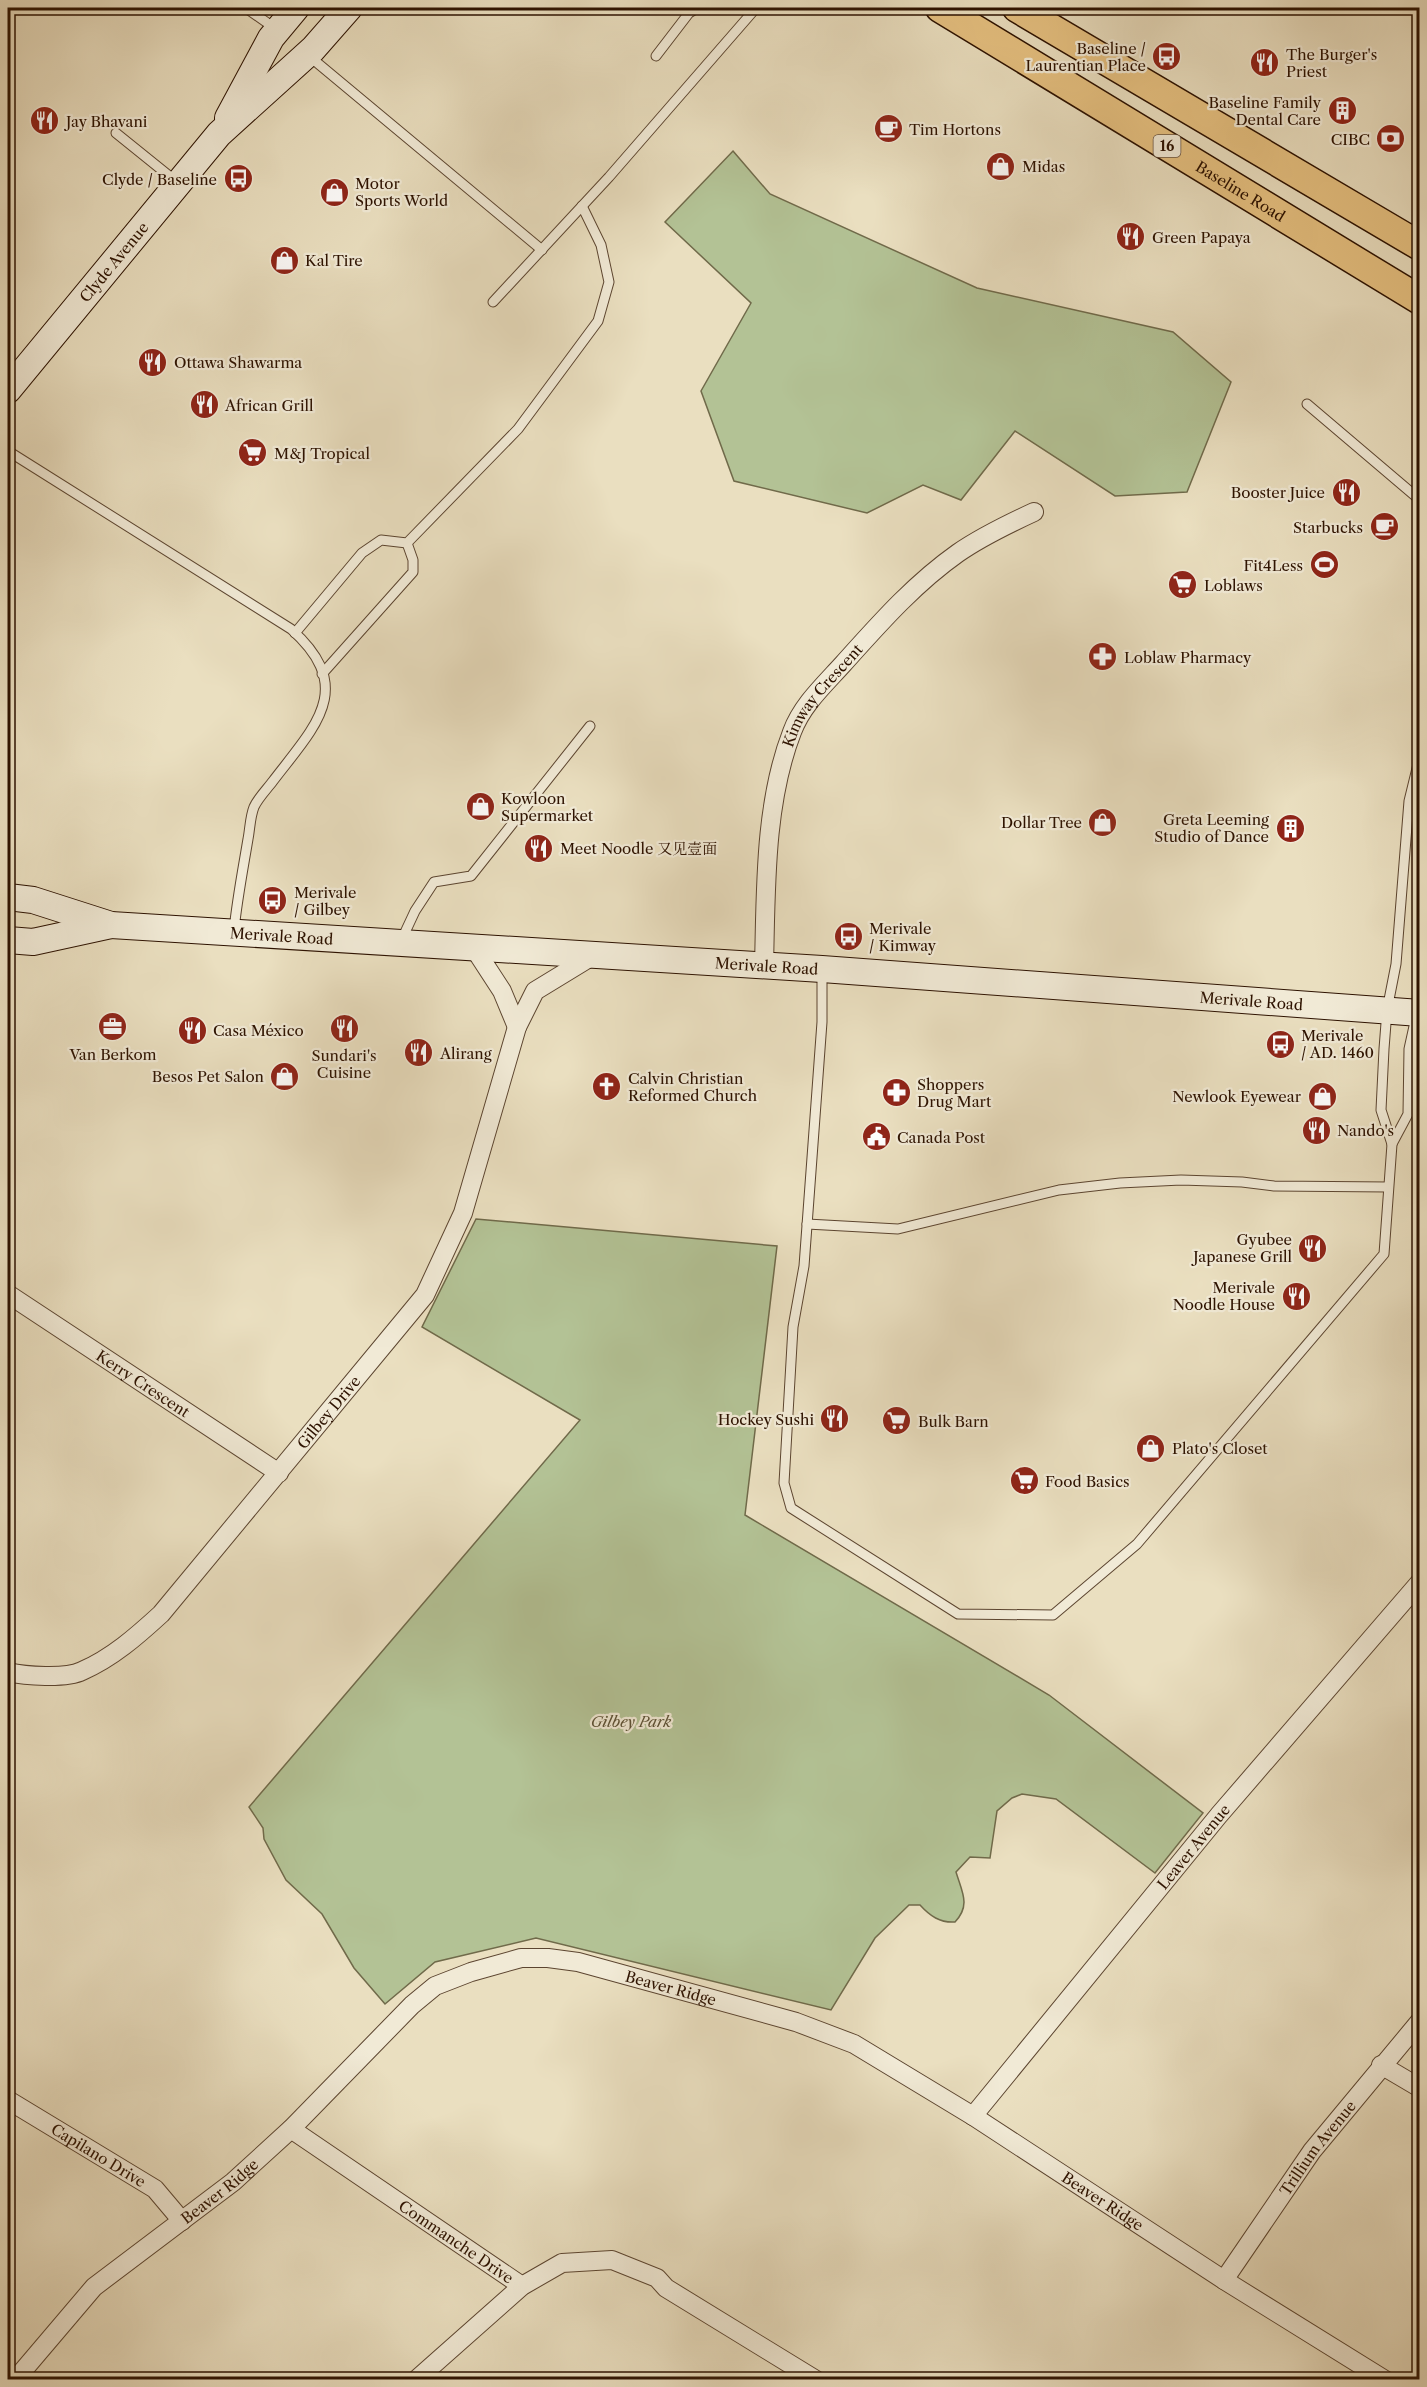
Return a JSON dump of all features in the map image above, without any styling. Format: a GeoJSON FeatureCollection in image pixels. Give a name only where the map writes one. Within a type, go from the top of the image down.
{"type":"FeatureCollection","features":[{"type":"Feature","properties":{"kind":"main road","name":"Clyde Avenue"},"geometry":{"type":"LineString","coordinates":[[219,134],[271,38],[296,8]]}},
{"type":"Feature","properties":{"kind":"main road","name":"Clyde Avenue"},"geometry":{"type":"LineString","coordinates":[[9,385],[219,134],[307,54],[349,8]]}},
{"type":"Feature","properties":{"kind":"main road","name":"Baseline Road"},"geometry":{"type":"LineString","coordinates":[[940,8],[1419,300]]}},
{"type":"Feature","properties":{"kind":"main road"},"geometry":{"type":"LineString","coordinates":[[1017,8],[1419,245],[1395,285]]}},
{"type":"Feature","properties":{"kind":"main road","name":"Merivale Road"},"geometry":{"type":"LineString","coordinates":[[8,897],[33,900],[111,925],[822,969],[1387,1010],[1419,1008]]}},
{"type":"Feature","properties":{"kind":"main road","name":"Merivale Road"},"geometry":{"type":"LineString","coordinates":[[8,940],[33,942],[111,925]]}},
{"type":"Feature","properties":{"kind":"street","name":"Kimway Crescent"},"geometry":{"type":"LineString","coordinates":[[764,966],[767,858],[776,790],[792,732],[810,701],[896,606],[924,581],[958,553],[994,531],[1034,512]]}},
{"type":"Feature","properties":{"kind":"street"},"geometry":{"type":"LineString","coordinates":[[474,948],[502,991],[517,1027]]}},
{"type":"Feature","properties":{"kind":"street","name":"Gilbey Drive"},"geometry":{"type":"LineString","coordinates":[[8,1672],[27,1677],[80,1673],[125,1646],[161,1614],[425,1295],[463,1213],[517,1027],[535,992],[594,955]]}},
{"type":"Feature","properties":{"kind":"street","name":"Kerry Crescent"},"geometry":{"type":"LineString","coordinates":[[8,1294],[279,1473]]}},
{"type":"Feature","properties":{"kind":"street","name":"Leaver Avenue"},"geometry":{"type":"LineString","coordinates":[[973,2116],[1219,1815],[1419,1582]]}},
{"type":"Feature","properties":{"kind":"street","name":"Beaver Ridge"},"geometry":{"type":"LineString","coordinates":[[15,2379],[94,2287],[233,2182],[291,2129],[412,2005],[435,1986],[471,1972],[521,1958],[549,1958],[578,1962],[796,2022],[854,2044],[973,2116],[1224,2280],[1385,2379]]}},
{"type":"Feature","properties":{"kind":"street","name":"Trillium Avenue"},"geometry":{"type":"LineString","coordinates":[[1224,2280],[1312,2151],[1419,2021]]}},
{"type":"Feature","properties":{"kind":"street"},"geometry":{"type":"LineString","coordinates":[[1381,2065],[1419,2088]]}},
{"type":"Feature","properties":{"kind":"street","name":"Capilano Drive"},"geometry":{"type":"LineString","coordinates":[[8,2100],[155,2189],[182,2221]]}},
{"type":"Feature","properties":{"kind":"street","name":"Commanche Drive"},"geometry":{"type":"LineString","coordinates":[[291,2129],[522,2286],[562,2263],[612,2260],[657,2278],[666,2288],[816,2379]]}},
{"type":"Feature","properties":{"kind":"street"},"geometry":{"type":"LineString","coordinates":[[416,2379],[522,2286]]}},
{"type":"Feature","properties":{"kind":"lane"},"geometry":{"type":"LineString","coordinates":[[246,8],[278,30]]}},
{"type":"Feature","properties":{"kind":"lane"},"geometry":{"type":"LineString","coordinates":[[656,56],[689,12],[697,8]]}},
{"type":"Feature","properties":{"kind":"lane"},"geometry":{"type":"LineString","coordinates":[[493,302],[582,206],[756,8]]}},
{"type":"Feature","properties":{"kind":"lane"},"geometry":{"type":"LineString","coordinates":[[307,54],[329,70],[542,250]]}},
{"type":"Feature","properties":{"kind":"lane"},"geometry":{"type":"LineString","coordinates":[[116,134],[178,183]]}},
{"type":"Feature","properties":{"kind":"lane"},"geometry":{"type":"LineString","coordinates":[[407,543],[518,429],[598,321],[609,282],[601,245],[582,206]]}},
{"type":"Feature","properties":{"kind":"lane"},"geometry":{"type":"LineString","coordinates":[[1307,404],[1419,500]]}},
{"type":"Feature","properties":{"kind":"lane"},"geometry":{"type":"LineString","coordinates":[[8,451],[295,633],[304,641],[318,661],[326,685],[324,706],[314,727],[254,807],[237,900],[234,933]]}},
{"type":"Feature","properties":{"kind":"lane"},"geometry":{"type":"LineString","coordinates":[[295,633],[362,553],[381,540],[407,543]]}},
{"type":"Feature","properties":{"kind":"lane"},"geometry":{"type":"LineString","coordinates":[[322,674],[413,572],[413,560],[407,543]]}},
{"type":"Feature","properties":{"kind":"lane"},"geometry":{"type":"LineString","coordinates":[[400,943],[415,911],[434,882],[471,876],[590,726]]}},
{"type":"Feature","properties":{"kind":"lane"},"geometry":{"type":"LineString","coordinates":[[1392,1144],[1381,1110],[1387,1010],[1396,964],[1419,756]]}},
{"type":"Feature","properties":{"kind":"lane"},"geometry":{"type":"LineString","coordinates":[[822,969],[822,1022],[804,1266],[794,1328],[784,1484],[791,1508],[958,1614],[1053,1615],[1137,1544],[1384,1254],[1392,1144],[1408,1114],[1410,1049],[1419,1008]]}},
{"type":"Feature","properties":{"kind":"lane"},"geometry":{"type":"LineString","coordinates":[[807,1224],[898,1229],[1059,1190],[1120,1183],[1181,1180],[1242,1182],[1274,1186],[1388,1187]]}},
{"type":"Feature","properties":{"kind":"green space"},"geometry":{"type":"Polygon","coordinates":[[[733,151],[770,194],[977,288],[1173,332],[1231,382],[1187,492],[1115,496],[1015,431],[961,500],[923,485],[867,513],[734,481],[701,391],[751,303],[665,222],[733,151]]]}},
{"type":"Feature","properties":{"kind":"green space","name":"Gilbey Park"},"geometry":{"type":"Polygon","coordinates":[[[476,1219],[777,1246],[745,1515],[1049,1695],[1203,1813],[1155,1873],[1056,1799],[1022,1794],[1012,1798],[997,1811],[990,1858],[970,1857],[956,1872],[963,1892],[964,1904],[955,1922],[936,1918],[920,1905],[909,1905],[875,1938],[831,2010],[536,1938],[435,1962],[385,2004],[354,1968],[322,1914],[286,1880],[264,1839],[263,1828],[249,1807],[580,1420],[422,1327],[476,1219]]]}},
{"type":"Feature","properties":{"kind":"place","name":"Baseline / Laurentian Place"},"geometry":{"type":"Point","coordinates":[1167,57]}},
{"type":"Feature","properties":{"kind":"place","name":"The Burger's Priest"},"geometry":{"type":"Point","coordinates":[1265,63]}},
{"type":"Feature","properties":{"kind":"place","name":"Baseline Family Dental Care"},"geometry":{"type":"Point","coordinates":[1342,111]}},
{"type":"Feature","properties":{"kind":"place","name":"Jay Bhavani"},"geometry":{"type":"Point","coordinates":[45,121]}},
{"type":"Feature","properties":{"kind":"place","name":"Tim Hortons"},"geometry":{"type":"Point","coordinates":[888,129]}},
{"type":"Feature","properties":{"kind":"place","name":"CIBC"},"geometry":{"type":"Point","coordinates":[1391,139]}},
{"type":"Feature","properties":{"kind":"place","name":"Midas"},"geometry":{"type":"Point","coordinates":[1001,166]}},
{"type":"Feature","properties":{"kind":"place","name":"Clyde / Baseline"},"geometry":{"type":"Point","coordinates":[238,179]}},
{"type":"Feature","properties":{"kind":"place","name":"Motor Sports World"},"geometry":{"type":"Point","coordinates":[334,192]}},
{"type":"Feature","properties":{"kind":"place","name":"Green Papaya"},"geometry":{"type":"Point","coordinates":[1131,237]}},
{"type":"Feature","properties":{"kind":"place","name":"Kal Tire"},"geometry":{"type":"Point","coordinates":[284,260]}},
{"type":"Feature","properties":{"kind":"place","name":"Ottawa Shawarma"},"geometry":{"type":"Point","coordinates":[153,362]}},
{"type":"Feature","properties":{"kind":"place","name":"African Grill"},"geometry":{"type":"Point","coordinates":[204,405]}},
{"type":"Feature","properties":{"kind":"place","name":"M&J Tropical"},"geometry":{"type":"Point","coordinates":[253,453]}},
{"type":"Feature","properties":{"kind":"place","name":"Booster Juice"},"geometry":{"type":"Point","coordinates":[1346,492]}},
{"type":"Feature","properties":{"kind":"place","name":"Starbucks"},"geometry":{"type":"Point","coordinates":[1384,527]}},
{"type":"Feature","properties":{"kind":"place","name":"Fit4Less"},"geometry":{"type":"Point","coordinates":[1324,565]}},
{"type":"Feature","properties":{"kind":"place","name":"Loblaws"},"geometry":{"type":"Point","coordinates":[1183,585]}},
{"type":"Feature","properties":{"kind":"place","name":"Loblaw Pharmacy"},"geometry":{"type":"Point","coordinates":[1103,657]}},
{"type":"Feature","properties":{"kind":"place","name":"Kowloon Supermarket"},"geometry":{"type":"Point","coordinates":[480,807]}},
{"type":"Feature","properties":{"kind":"place","name":"Dollar Tree"},"geometry":{"type":"Point","coordinates":[1103,822]}},
{"type":"Feature","properties":{"kind":"place","name":"Greta Leeming Studio of Dance"},"geometry":{"type":"Point","coordinates":[1290,828]}},
{"type":"Feature","properties":{"kind":"place","name":"Meet Noodle 又见壹面"},"geometry":{"type":"Point","coordinates":[539,848]}},
{"type":"Feature","properties":{"kind":"place","name":"Merivale / Gilbey"},"geometry":{"type":"Point","coordinates":[273,901]}},
{"type":"Feature","properties":{"kind":"place","name":"Merivale / Kimway"},"geometry":{"type":"Point","coordinates":[848,937]}},
{"type":"Feature","properties":{"kind":"place","name":"Van Berkom"},"geometry":{"type":"Point","coordinates":[113,1027]}},
{"type":"Feature","properties":{"kind":"place","name":"Sundari's Cuisine"},"geometry":{"type":"Point","coordinates":[344,1028]}},
{"type":"Feature","properties":{"kind":"place","name":"Casa México"},"geometry":{"type":"Point","coordinates":[192,1030]}},
{"type":"Feature","properties":{"kind":"place","name":"Merivale / AD. 1460"},"geometry":{"type":"Point","coordinates":[1280,1044]}},
{"type":"Feature","properties":{"kind":"place","name":"Alirang"},"geometry":{"type":"Point","coordinates":[419,1053]}},
{"type":"Feature","properties":{"kind":"place","name":"Besos Pet Salon"},"geometry":{"type":"Point","coordinates":[285,1076]}},
{"type":"Feature","properties":{"kind":"place","name":"Calvin Christian Reformed Church"},"geometry":{"type":"Point","coordinates":[607,1087]}},
{"type":"Feature","properties":{"kind":"place","name":"Shoppers Drug Mart"},"geometry":{"type":"Point","coordinates":[896,1093]}},
{"type":"Feature","properties":{"kind":"place","name":"Newlook Eyewear"},"geometry":{"type":"Point","coordinates":[1322,1096]}},
{"type":"Feature","properties":{"kind":"place","name":"Nando's"},"geometry":{"type":"Point","coordinates":[1316,1130]}},
{"type":"Feature","properties":{"kind":"place","name":"Canada Post"},"geometry":{"type":"Point","coordinates":[876,1137]}},
{"type":"Feature","properties":{"kind":"place","name":"Gyubee Japanese Grill"},"geometry":{"type":"Point","coordinates":[1313,1248]}},
{"type":"Feature","properties":{"kind":"place","name":"Merivale Noodle House"},"geometry":{"type":"Point","coordinates":[1296,1296]}},
{"type":"Feature","properties":{"kind":"place","name":"Hockey Sushi"},"geometry":{"type":"Point","coordinates":[835,1419]}},
{"type":"Feature","properties":{"kind":"place","name":"Bulk Barn"},"geometry":{"type":"Point","coordinates":[897,1421]}},
{"type":"Feature","properties":{"kind":"place","name":"Plato's Closet"},"geometry":{"type":"Point","coordinates":[1151,1448]}},
{"type":"Feature","properties":{"kind":"place","name":"Food Basics"},"geometry":{"type":"Point","coordinates":[1024,1481]}}]}
